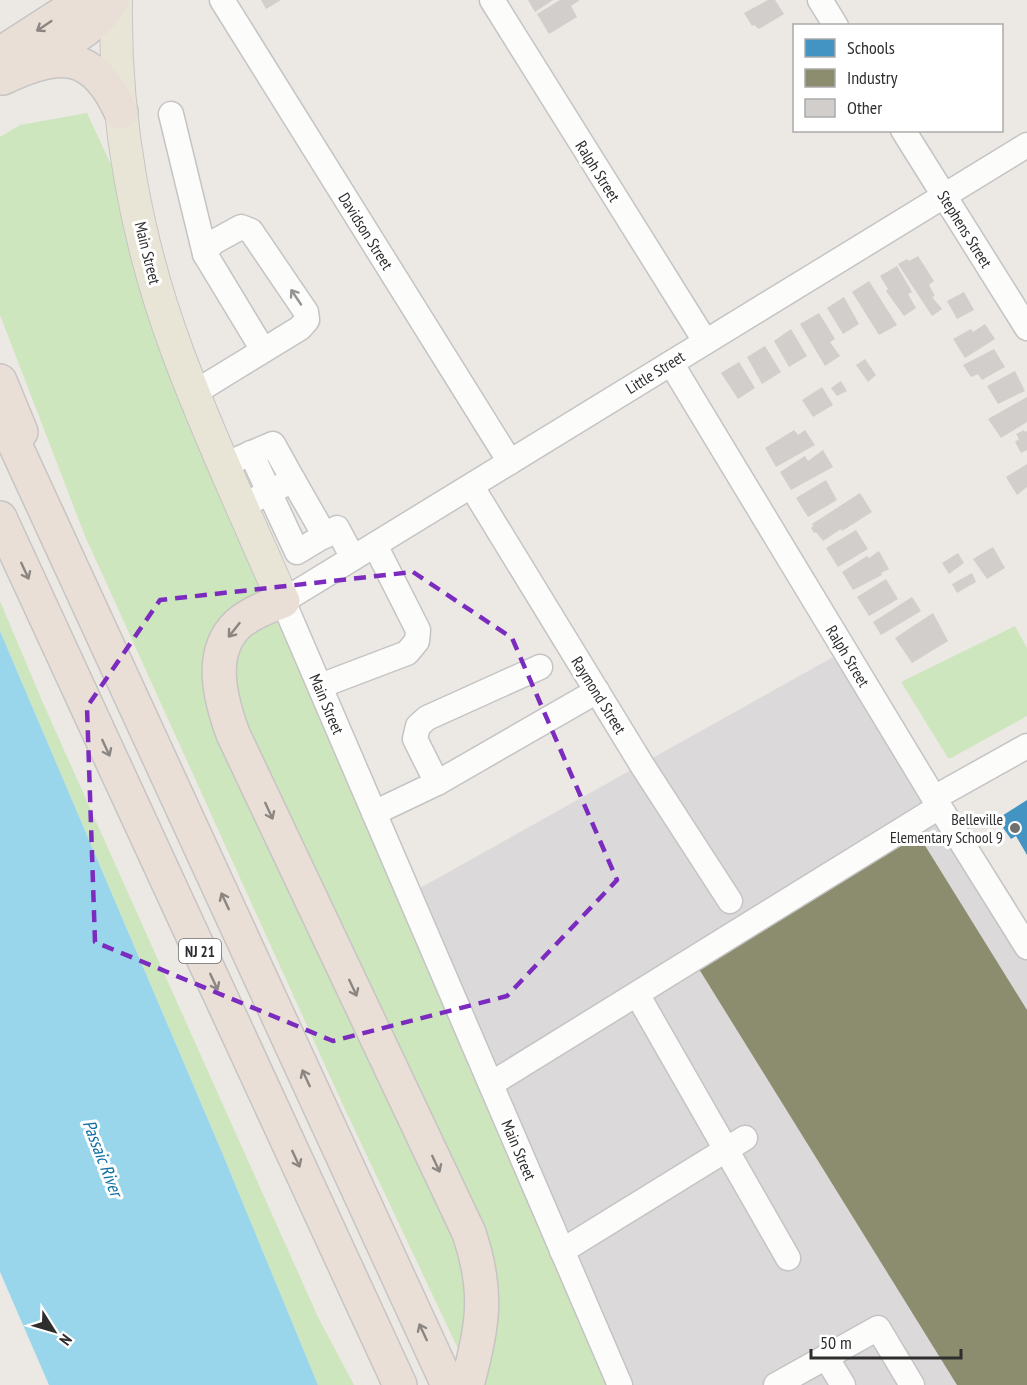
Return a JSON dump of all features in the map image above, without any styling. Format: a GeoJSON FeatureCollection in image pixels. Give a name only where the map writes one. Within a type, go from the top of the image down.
{"type":"FeatureCollection","features":[{"type":"Feature","properties":{"kind":"highway"},"geometry":{"type":"LineString","coordinates":[[1,71],[68,10],[88,0]]}},
{"type":"Feature","properties":{"kind":"highway"},"geometry":{"type":"LineString","coordinates":[[1,71],[93,24],[114,0]]}},
{"type":"Feature","properties":{"kind":"highway"},"geometry":{"type":"LineString","coordinates":[[1,71],[63,59],[83,65],[98,75],[111,91],[121,112]]}},
{"type":"Feature","properties":{"kind":"highway"},"geometry":{"type":"LineString","coordinates":[[0,381],[117,667]]}},
{"type":"Feature","properties":{"kind":"highway","name":"NJ 21"},"geometry":{"type":"LineString","coordinates":[[0,412],[117,667],[462,1379]]}},
{"type":"Feature","properties":{"kind":"highway","name":"NJ 21"},"geometry":{"type":"LineString","coordinates":[[0,518],[400,1385]]}},
{"type":"Feature","properties":{"kind":"highway"},"geometry":{"type":"LineString","coordinates":[[283,601],[252,614],[236,625],[225,643],[219,666],[220,689],[225,712],[232,734],[469,1233],[478,1260],[482,1285],[482,1310],[478,1340],[462,1379]]}},
{"type":"Feature","properties":{"kind":"main road","name":"Main Street"},"geometry":{"type":"LineString","coordinates":[[114,0],[121,112],[129,169],[158,294],[194,393],[238,459],[255,499],[268,566],[283,601]]}},
{"type":"Feature","properties":{"kind":"street","name":"Davidson Street"},"geometry":{"type":"LineString","coordinates":[[222,0],[510,462]]}},
{"type":"Feature","properties":{"kind":"street","name":"Ralph Street"},"geometry":{"type":"LineString","coordinates":[[492,0],[705,341]]}},
{"type":"Feature","properties":{"kind":"street"},"geometry":{"type":"LineString","coordinates":[[820,0],[835,24]]}},
{"type":"Feature","properties":{"kind":"street"},"geometry":{"type":"LineString","coordinates":[[171,114],[206,254],[263,350]]}},
{"type":"Feature","properties":{"kind":"street","name":"Stephens Street"},"geometry":{"type":"LineString","coordinates":[[904,132],[1027,328]]}},
{"type":"Feature","properties":{"kind":"street","name":"Little Street"},"geometry":{"type":"LineString","coordinates":[[283,601],[1027,145]]}},
{"type":"Feature","properties":{"kind":"street"},"geometry":{"type":"LineString","coordinates":[[194,393],[300,328],[307,321],[306,312],[251,231],[241,227],[212,243],[206,254]]}},
{"type":"Feature","properties":{"kind":"street","name":"Ralph Street"},"geometry":{"type":"LineString","coordinates":[[670,363],[1027,947]]}},
{"type":"Feature","properties":{"kind":"street"},"geometry":{"type":"LineString","coordinates":[[238,459],[273,444],[293,480],[309,545],[321,578]]}},
{"type":"Feature","properties":{"kind":"street"},"geometry":{"type":"LineString","coordinates":[[293,480],[255,499],[309,545]]}},
{"type":"Feature","properties":{"kind":"street","name":"Raymond Street"},"geometry":{"type":"LineString","coordinates":[[471,487],[589,696],[729,901]]}},
{"type":"Feature","properties":{"kind":"street"},"geometry":{"type":"LineString","coordinates":[[268,566],[337,528],[353,558]]}},
{"type":"Feature","properties":{"kind":"street"},"geometry":{"type":"LineString","coordinates":[[320,686],[407,653],[417,641],[418,630],[375,545]]}},
{"type":"Feature","properties":{"kind":"street","name":"Main Street"},"geometry":{"type":"LineString","coordinates":[[283,601],[620,1385]]}},
{"type":"Feature","properties":{"kind":"street"},"geometry":{"type":"LineString","coordinates":[[437,783],[415,739],[418,726],[427,718],[540,667]]}},
{"type":"Feature","properties":{"kind":"street"},"geometry":{"type":"LineString","coordinates":[[374,813],[437,783],[589,696]]}},
{"type":"Feature","properties":{"kind":"street"},"geometry":{"type":"LineString","coordinates":[[491,1084],[1027,746]]}},
{"type":"Feature","properties":{"kind":"street"},"geometry":{"type":"LineString","coordinates":[[637,994],[724,1150],[788,1258]]}},
{"type":"Feature","properties":{"kind":"street"},"geometry":{"type":"LineString","coordinates":[[562,1251],[745,1138]]}},
{"type":"Feature","properties":{"kind":"street"},"geometry":{"type":"LineString","coordinates":[[776,1385],[878,1328],[912,1385]]}},
{"type":"Feature","properties":{"kind":"street"},"geometry":{"type":"LineString","coordinates":[[826,1357],[843,1385]]}},
{"type":"Feature","properties":{"kind":"highlighted area"},"geometry":{"type":"Polygon","coordinates":[[[413,572],[512,638],[617,880],[507,996],[333,1041],[95,942],[87,707],[160,600],[413,572]]]}},
{"type":"Feature","properties":{"kind":"shaded area"},"geometry":{"type":"Polygon","coordinates":[[[844,651],[1027,955],[1027,1385],[612,1385],[404,897],[844,651]]]}},
{"type":"Feature","properties":{"kind":"green space"},"geometry":{"type":"Polygon","coordinates":[[[87,113],[122,188],[612,1385],[475,1385],[343,1105],[85,536],[0,315],[0,137],[20,125],[87,113]]]}},
{"type":"Feature","properties":{"kind":"green space"},"geometry":{"type":"Polygon","coordinates":[[[0,601],[43,703],[318,1317],[354,1385],[318,1385],[221,1150],[0,631],[0,601]]]}},
{"type":"Feature","properties":{"kind":"green space"},"geometry":{"type":"Polygon","coordinates":[[[1015,626],[1027,648],[1027,716],[948,758],[901,682],[1015,626]]]}},
{"type":"Feature","properties":{"kind":"water","name":"Passaic River"},"geometry":{"type":"Polygon","coordinates":[[[0,631],[221,1150],[318,1385],[49,1385],[0,1272],[0,631]]]}},
{"type":"Feature","properties":{"kind":"building: Schools","name":"Belleville Elementary School 9"},"geometry":{"type":"Polygon","coordinates":[[[1027,800],[1027,855],[1016,836],[1011,839],[997,819],[1027,800]]]}},
{"type":"Feature","properties":{"kind":"building: Industry"},"geometry":{"type":"Polygon","coordinates":[[[916,831],[1027,1010],[1027,1385],[957,1385],[699,969],[916,831]]]}},
{"type":"Feature","properties":{"kind":"building: Other"},"geometry":{"type":"Polygon","coordinates":[[[261,0],[281,0],[266,9],[261,0]]]}},
{"type":"Feature","properties":{"kind":"building: Other"},"geometry":{"type":"Polygon","coordinates":[[[528,0],[553,0],[535,12],[528,0]]]}},
{"type":"Feature","properties":{"kind":"building: Other"},"geometry":{"type":"Polygon","coordinates":[[[560,0],[580,0],[571,6],[577,17],[549,34],[537,14],[560,0]]]}},
{"type":"Feature","properties":{"kind":"building: Other"},"geometry":{"type":"Polygon","coordinates":[[[768,0],[775,0],[784,14],[759,29],[752,26],[744,13],[768,0]]]}},
{"type":"Feature","properties":{"kind":"building: Other"},"geometry":{"type":"Polygon","coordinates":[[[918,256],[934,281],[929,285],[935,296],[932,297],[942,309],[932,316],[898,264],[918,256]]]}},
{"type":"Feature","properties":{"kind":"building: Other"},"geometry":{"type":"Polygon","coordinates":[[[897,266],[912,292],[908,294],[916,308],[904,316],[886,291],[888,289],[880,276],[897,266]]]}},
{"type":"Feature","properties":{"kind":"building: Other"},"geometry":{"type":"Polygon","coordinates":[[[869,281],[897,325],[879,335],[852,292],[869,281]]]}},
{"type":"Feature","properties":{"kind":"building: Other"},"geometry":{"type":"Polygon","coordinates":[[[964,292],[974,310],[957,319],[947,301],[964,292]]]}},
{"type":"Feature","properties":{"kind":"building: Other"},"geometry":{"type":"Polygon","coordinates":[[[844,297],[859,324],[843,334],[827,308],[844,297]]]}},
{"type":"Feature","properties":{"kind":"building: Other"},"geometry":{"type":"Polygon","coordinates":[[[819,313],[835,339],[830,342],[840,356],[825,366],[800,324],[819,313]]]}},
{"type":"Feature","properties":{"kind":"building: Other"},"geometry":{"type":"Polygon","coordinates":[[[985,324],[995,339],[965,358],[953,339],[971,329],[973,332],[985,324]]]}},
{"type":"Feature","properties":{"kind":"building: Other"},"geometry":{"type":"Polygon","coordinates":[[[791,329],[807,356],[789,367],[774,341],[791,329]]]}},
{"type":"Feature","properties":{"kind":"building: Other"},"geometry":{"type":"Polygon","coordinates":[[[765,346],[781,372],[762,384],[747,357],[765,346]]]}},
{"type":"Feature","properties":{"kind":"building: Other"},"geometry":{"type":"Polygon","coordinates":[[[994,349],[1005,367],[982,380],[978,374],[971,377],[963,365],[994,349]]]}},
{"type":"Feature","properties":{"kind":"building: Other"},"geometry":{"type":"Polygon","coordinates":[[[865,359],[876,375],[868,382],[856,365],[865,359]]]}},
{"type":"Feature","properties":{"kind":"building: Other"},"geometry":{"type":"Polygon","coordinates":[[[739,362],[755,388],[738,399],[721,373],[739,362]]]}},
{"type":"Feature","properties":{"kind":"building: Other"},"geometry":{"type":"Polygon","coordinates":[[[1015,371],[1025,391],[998,404],[987,386],[1015,371]]]}},
{"type":"Feature","properties":{"kind":"building: Other"},"geometry":{"type":"Polygon","coordinates":[[[841,381],[847,391],[837,396],[831,388],[841,381]]]}},
{"type":"Feature","properties":{"kind":"building: Other"},"geometry":{"type":"Polygon","coordinates":[[[822,387],[833,405],[813,417],[802,400],[822,387]]]}},
{"type":"Feature","properties":{"kind":"building: Other"},"geometry":{"type":"Polygon","coordinates":[[[1027,397],[1027,422],[1001,438],[988,419],[1027,397]]]}},
{"type":"Feature","properties":{"kind":"building: Other"},"geometry":{"type":"Polygon","coordinates":[[[794,430],[798,435],[805,430],[815,445],[776,467],[765,448],[794,430]]]}},
{"type":"Feature","properties":{"kind":"building: Other"},"geometry":{"type":"Polygon","coordinates":[[[1027,431],[1027,450],[1021,453],[1015,442],[1019,439],[1016,434],[1027,431]]]}},
{"type":"Feature","properties":{"kind":"building: Other"},"geometry":{"type":"Polygon","coordinates":[[[823,450],[833,467],[791,490],[780,472],[805,456],[808,461],[823,450]]]}},
{"type":"Feature","properties":{"kind":"building: Other"},"geometry":{"type":"Polygon","coordinates":[[[1027,464],[1027,487],[1017,495],[1006,477],[1027,464]]]}},
{"type":"Feature","properties":{"kind":"building: Other"},"geometry":{"type":"Polygon","coordinates":[[[826,480],[837,500],[808,517],[796,498],[826,480]]]}},
{"type":"Feature","properties":{"kind":"building: Other"},"geometry":{"type":"Polygon","coordinates":[[[860,493],[872,512],[823,541],[816,532],[814,533],[811,528],[812,524],[860,493]]]}},
{"type":"Feature","properties":{"kind":"building: Other"},"geometry":{"type":"Polygon","coordinates":[[[856,530],[868,549],[838,567],[826,548],[856,530]]]}},
{"type":"Feature","properties":{"kind":"building: Other"},"geometry":{"type":"Polygon","coordinates":[[[993,547],[1005,568],[987,579],[973,559],[993,547]]]}},
{"type":"Feature","properties":{"kind":"building: Other"},"geometry":{"type":"Polygon","coordinates":[[[879,551],[889,569],[853,590],[842,572],[879,551]]]}},
{"type":"Feature","properties":{"kind":"building: Other"},"geometry":{"type":"Polygon","coordinates":[[[958,553],[964,563],[949,574],[942,563],[958,553]]]}},
{"type":"Feature","properties":{"kind":"building: Other"},"geometry":{"type":"Polygon","coordinates":[[[972,573],[976,582],[957,593],[952,584],[972,573]]]}},
{"type":"Feature","properties":{"kind":"building: Other"},"geometry":{"type":"Polygon","coordinates":[[[886,579],[898,599],[869,616],[857,597],[886,579]]]}},
{"type":"Feature","properties":{"kind":"building: Other"},"geometry":{"type":"Polygon","coordinates":[[[912,597],[921,611],[881,635],[873,622],[912,597]]]}},
{"type":"Feature","properties":{"kind":"building: Other"},"geometry":{"type":"Polygon","coordinates":[[[933,613],[948,641],[912,663],[895,638],[933,613]]]}},
{"type":"Feature","properties":{"kind":"place","name":"Belleville Elementary School 9"},"geometry":{"type":"Point","coordinates":[1015,828]}}]}
